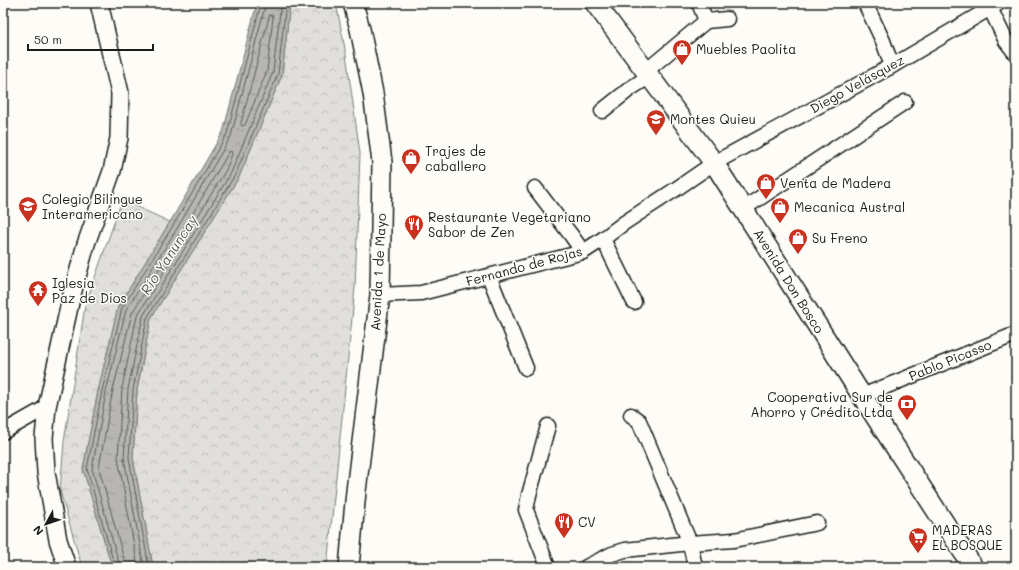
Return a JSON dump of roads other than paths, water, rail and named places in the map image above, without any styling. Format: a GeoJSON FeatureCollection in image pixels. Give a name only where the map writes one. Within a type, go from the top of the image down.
{"type":"FeatureCollection","features":[{"type":"Feature","properties":{"kind":"main road","name":"Avenida 1 de Mayo"},"geometry":{"type":"LineString","coordinates":[[349,567],[356,491],[380,295],[382,162],[373,93],[353,3]]}},
{"type":"Feature","properties":{"kind":"main road","name":"Avenida Don Bosco"},"geometry":{"type":"LineString","coordinates":[[595,3],[714,163],[973,567]]}},
{"type":"Feature","properties":{"kind":"street"},"geometry":{"type":"LineString","coordinates":[[67,567],[58,540],[46,472],[44,438],[47,407],[71,298],[86,244],[112,171],[119,138],[120,93],[99,3]]}},
{"type":"Feature","properties":{"kind":"street"},"geometry":{"type":"LineString","coordinates":[[699,3],[706,21]]}},
{"type":"Feature","properties":{"kind":"street"},"geometry":{"type":"LineString","coordinates":[[865,3],[883,41],[892,66]]}},
{"type":"Feature","properties":{"kind":"street"},"geometry":{"type":"LineString","coordinates":[[994,5],[1006,41],[1016,54]]}},
{"type":"Feature","properties":{"kind":"street","name":"Diego Velásquez"},"geometry":{"type":"LineString","coordinates":[[714,163],[892,66],[994,5]]}},
{"type":"Feature","properties":{"kind":"street"},"geometry":{"type":"LineString","coordinates":[[602,111],[648,74],[706,21],[727,19]]}},
{"type":"Feature","properties":{"kind":"street"},"geometry":{"type":"LineString","coordinates":[[743,209],[905,102]]}},
{"type":"Feature","properties":{"kind":"street","name":"Fernando de Rojas"},"geometry":{"type":"LineString","coordinates":[[380,295],[421,293],[583,252],[714,163]]}},
{"type":"Feature","properties":{"kind":"street"},"geometry":{"type":"LineString","coordinates":[[535,188],[583,252]]}},
{"type":"Feature","properties":{"kind":"street"},"geometry":{"type":"LineString","coordinates":[[603,239],[634,302]]}},
{"type":"Feature","properties":{"kind":"street"},"geometry":{"type":"LineString","coordinates":[[489,276],[526,368]]}},
{"type":"Feature","properties":{"kind":"street","name":"Pablo Picasso"},"geometry":{"type":"LineString","coordinates":[[862,396],[1016,334]]}},
{"type":"Feature","properties":{"kind":"street"},"geometry":{"type":"LineString","coordinates":[[3,432],[47,407]]}},
{"type":"Feature","properties":{"kind":"street"},"geometry":{"type":"LineString","coordinates":[[631,415],[639,420],[690,543],[695,567]]}},
{"type":"Feature","properties":{"kind":"street"},"geometry":{"type":"LineString","coordinates":[[548,426],[526,510],[548,567]]}},
{"type":"Feature","properties":{"kind":"street"},"geometry":{"type":"LineString","coordinates":[[586,567],[612,554],[625,550],[734,540],[817,523]]}},
{"type":"Feature","properties":{"kind":"water","name":"Río Yanuncay"},"geometry":{"type":"Polygon","coordinates":[[[257,3],[290,3],[282,75],[239,177],[151,318],[137,390],[133,458],[153,567],[112,567],[83,469],[98,391],[118,307],[223,132],[257,3]]]}},
{"type":"Feature","properties":{"kind":"place","name":"Muebles Paolita"},"geometry":{"type":"Point","coordinates":[682,66]}},
{"type":"Feature","properties":{"kind":"place","name":"Montes Quieu"},"geometry":{"type":"Point","coordinates":[656,136]}},
{"type":"Feature","properties":{"kind":"place","name":"Trajes de caballero"},"geometry":{"type":"Point","coordinates":[411,175]}},
{"type":"Feature","properties":{"kind":"place","name":"Venta de Madera"},"geometry":{"type":"Point","coordinates":[766,200]}},
{"type":"Feature","properties":{"kind":"place","name":"Colegio Bilingue Interamericano"},"geometry":{"type":"Point","coordinates":[28,223]}},
{"type":"Feature","properties":{"kind":"place","name":"Mecanica Austral"},"geometry":{"type":"Point","coordinates":[780,224]}},
{"type":"Feature","properties":{"kind":"place","name":"Restaurante Vegetariano Sabor de Zen"},"geometry":{"type":"Point","coordinates":[414,241]}},
{"type":"Feature","properties":{"kind":"place","name":"Su Freno"},"geometry":{"type":"Point","coordinates":[798,255]}},
{"type":"Feature","properties":{"kind":"place","name":"Iglesia Paz de Dios"},"geometry":{"type":"Point","coordinates":[38,307]}},
{"type":"Feature","properties":{"kind":"place","name":"Cooperativa Sur de Ahorro y Crédito Ltda"},"geometry":{"type":"Point","coordinates":[907,421]}},
{"type":"Feature","properties":{"kind":"place","name":"CV"},"geometry":{"type":"Point","coordinates":[564,539]}},
{"type":"Feature","properties":{"kind":"place","name":"MADERAS EL BOSQUE"},"geometry":{"type":"Point","coordinates":[918,554]}}]}
